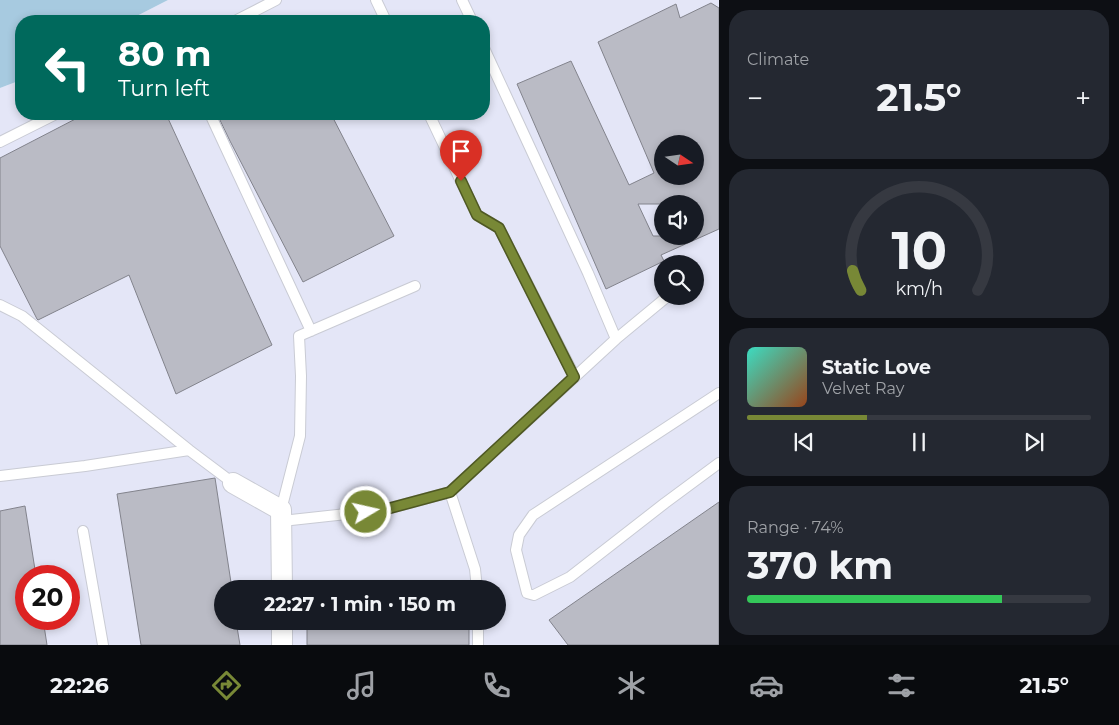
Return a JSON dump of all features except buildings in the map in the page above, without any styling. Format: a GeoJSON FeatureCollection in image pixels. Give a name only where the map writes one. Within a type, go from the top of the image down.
{"type":"FeatureCollection","features":[{"type":"Feature","properties":{"kind":"street"},"geometry":{"type":"LineString","coordinates":[[233,483],[282,516],[282,580]]}},
{"type":"Feature","properties":{"kind":"street"},"geometry":{"type":"LineString","coordinates":[[282,630],[282,645]]}},
{"type":"Feature","properties":{"kind":"lane"},"geometry":{"type":"LineString","coordinates":[[247,15],[276,0]]}},
{"type":"Feature","properties":{"kind":"lane"},"geometry":{"type":"LineString","coordinates":[[376,0],[383,15]]}},
{"type":"Feature","properties":{"kind":"lane"},"geometry":{"type":"LineString","coordinates":[[462,0],[469,15]]}},
{"type":"Feature","properties":{"kind":"lane"},"geometry":{"type":"LineString","coordinates":[[490,61],[616,339]]}},
{"type":"Feature","properties":{"kind":"lane"},"geometry":{"type":"LineString","coordinates":[[0,142],[44,120]]}},
{"type":"Feature","properties":{"kind":"lane"},"geometry":{"type":"LineString","coordinates":[[213,120],[311,331]]}},
{"type":"Feature","properties":{"kind":"lane"},"geometry":{"type":"LineString","coordinates":[[432,120],[477,215],[499,228],[574,377]]}},
{"type":"Feature","properties":{"kind":"lane"},"geometry":{"type":"LineString","coordinates":[[415,286],[299,336],[301,376],[300,436],[282,516],[383,510],[450,492],[616,339],[657,305]]}},
{"type":"Feature","properties":{"kind":"lane"},"geometry":{"type":"LineString","coordinates":[[0,304],[22,316],[233,483]]}},
{"type":"Feature","properties":{"kind":"lane"},"geometry":{"type":"LineString","coordinates":[[719,393],[533,515],[519,535],[516,550],[527,593],[534,595],[570,577],[719,463]]}},
{"type":"Feature","properties":{"kind":"lane"},"geometry":{"type":"LineString","coordinates":[[0,476],[85,466],[189,450]]}},
{"type":"Feature","properties":{"kind":"lane"},"geometry":{"type":"LineString","coordinates":[[450,492],[475,569],[476,580]]}},
{"type":"Feature","properties":{"kind":"lane"},"geometry":{"type":"LineString","coordinates":[[83,531],[103,645]]}},
{"type":"Feature","properties":{"kind":"lane"},"geometry":{"type":"LineString","coordinates":[[478,630],[478,645]]}},
{"type":"Feature","properties":{"kind":"shaded area"},"geometry":{"type":"Polygon","coordinates":[[[168,0],[719,0],[719,645],[0,645],[0,88],[15,82],[15,120],[490,120],[490,15],[139,15],[168,0]]]}},
{"type":"Feature","properties":{"kind":"water"},"geometry":{"type":"Polygon","coordinates":[[[0,0],[168,0],[139,15],[15,15],[15,82],[0,88],[0,0]]]}},
{"type":"Feature","properties":{"kind":"route"},"geometry":{"type":"LineString","coordinates":[[366,512],[383,510],[450,492],[574,377],[499,228],[477,215],[461,181]]}}]}
